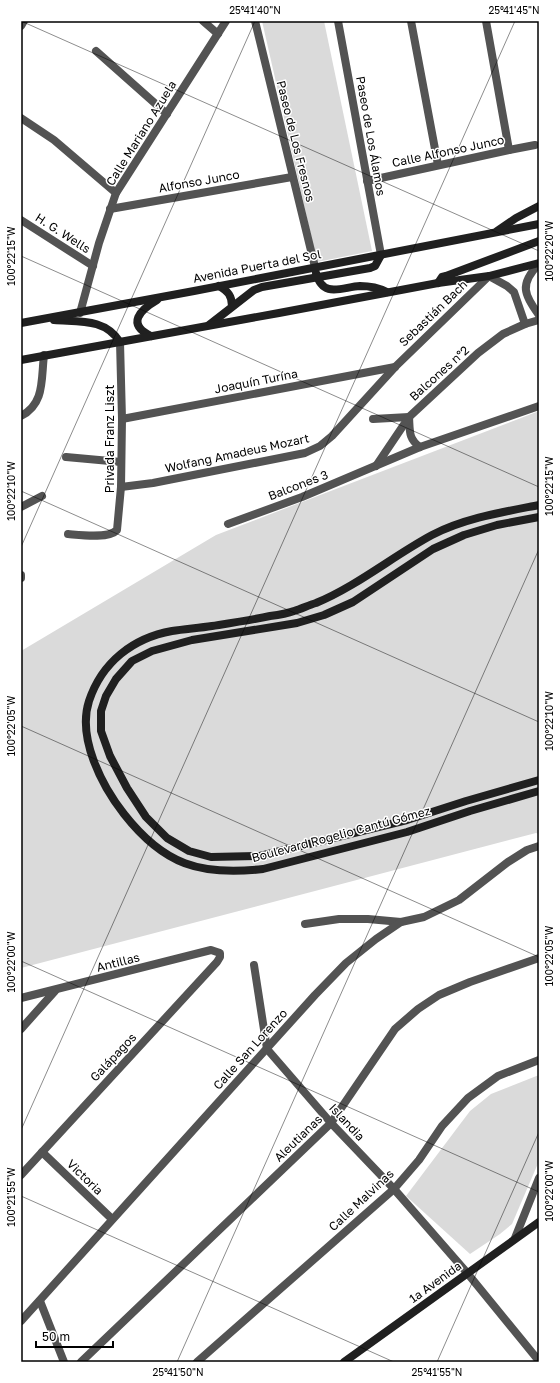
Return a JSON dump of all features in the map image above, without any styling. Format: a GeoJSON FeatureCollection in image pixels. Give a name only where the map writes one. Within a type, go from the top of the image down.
{"type":"FeatureCollection","features":[{"type":"Feature","properties":{"kind":"main road"},"geometry":{"type":"LineString","coordinates":[[496,231],[539,206]]}},
{"type":"Feature","properties":{"kind":"main road"},"geometry":{"type":"LineString","coordinates":[[496,231],[514,230],[539,224]]}},
{"type":"Feature","properties":{"kind":"main road","name":"Avenida Puerta del Sol"},"geometry":{"type":"LineString","coordinates":[[21,323],[381,255],[496,231]]}},
{"type":"Feature","properties":{"kind":"main road"},"geometry":{"type":"LineString","coordinates":[[438,283],[442,277],[539,241]]}},
{"type":"Feature","properties":{"kind":"main road"},"geometry":{"type":"LineString","coordinates":[[208,326],[246,295],[258,289],[370,268],[375,266],[381,255]]}},
{"type":"Feature","properties":{"kind":"main road"},"geometry":{"type":"LineString","coordinates":[[21,360],[387,292],[489,276],[539,264]]}},
{"type":"Feature","properties":{"kind":"main road"},"geometry":{"type":"LineString","coordinates":[[315,267],[318,278],[325,288],[336,290],[360,286],[375,287],[387,292]]}},
{"type":"Feature","properties":{"kind":"main road"},"geometry":{"type":"LineString","coordinates":[[219,286],[226,290],[230,295],[232,306]]}},
{"type":"Feature","properties":{"kind":"main road"},"geometry":{"type":"LineString","coordinates":[[151,336],[143,332],[138,327],[137,321],[139,314],[163,296]]}},
{"type":"Feature","properties":{"kind":"main road"},"geometry":{"type":"LineString","coordinates":[[39,319],[89,322],[101,325],[115,334],[120,342]]}},
{"type":"Feature","properties":{"kind":"main road","name":"Boulevard Rogelio Cantú Gómez"},"geometry":{"type":"LineString","coordinates":[[539,505],[510,510],[460,523],[434,534],[324,599],[293,612],[171,631],[146,639],[124,651],[103,671],[92,690],[86,711],[86,732],[94,763],[113,799],[138,832],[164,854],[184,863],[210,870],[241,872],[263,869],[407,832],[470,811],[539,792]]}},
{"type":"Feature","properties":{"kind":"main road","name":"Boulevard Rogelio Cantú Gómez"},"geometry":{"type":"LineString","coordinates":[[539,517],[497,525],[464,535],[433,549],[354,602],[324,615],[297,623],[192,640],[152,651],[132,661],[116,679],[106,696],[101,711],[101,731],[110,756],[127,788],[146,817],[167,838],[189,851],[211,856],[260,856],[407,820],[539,780]]}},
{"type":"Feature","properties":{"kind":"main road","name":"1a Avenida"},"geometry":{"type":"LineString","coordinates":[[344,1362],[539,1222]]}},
{"type":"Feature","properties":{"kind":"street"},"geometry":{"type":"LineString","coordinates":[[21,26],[24,21]]}},
{"type":"Feature","properties":{"kind":"street"},"geometry":{"type":"LineString","coordinates":[[203,21],[218,34]]}},
{"type":"Feature","properties":{"kind":"street","name":"Calle Mariano Azuela"},"geometry":{"type":"LineString","coordinates":[[80,313],[99,243],[116,193],[226,21]]}},
{"type":"Feature","properties":{"kind":"street","name":"Paseo de Los Fresnos"},"geometry":{"type":"LineString","coordinates":[[255,21],[315,267]]}},
{"type":"Feature","properties":{"kind":"street","name":"Paseo de Los Álamos"},"geometry":{"type":"LineString","coordinates":[[338,21],[381,255]]}},
{"type":"Feature","properties":{"kind":"street"},"geometry":{"type":"LineString","coordinates":[[411,21],[438,165]]}},
{"type":"Feature","properties":{"kind":"street"},"geometry":{"type":"LineString","coordinates":[[486,21],[509,150]]}},
{"type":"Feature","properties":{"kind":"street"},"geometry":{"type":"LineString","coordinates":[[96,51],[167,114]]}},
{"type":"Feature","properties":{"kind":"street"},"geometry":{"type":"LineString","coordinates":[[21,118],[54,140],[116,193]]}},
{"type":"Feature","properties":{"kind":"street","name":"Calle Alfonso Junco"},"geometry":{"type":"LineString","coordinates":[[367,180],[534,146]]}},
{"type":"Feature","properties":{"kind":"street","name":"Alfonso Junco"},"geometry":{"type":"LineString","coordinates":[[110,209],[292,177]]}},
{"type":"Feature","properties":{"kind":"street","name":"H. G. Wells"},"geometry":{"type":"LineString","coordinates":[[21,220],[93,266]]}},
{"type":"Feature","properties":{"kind":"street"},"geometry":{"type":"LineString","coordinates":[[539,264],[528,278],[525,288],[532,305],[539,315]]}},
{"type":"Feature","properties":{"kind":"street"},"geometry":{"type":"LineString","coordinates":[[489,276],[508,286],[514,292],[525,324]]}},
{"type":"Feature","properties":{"kind":"street","name":"Sebastián Bach"},"geometry":{"type":"LineString","coordinates":[[395,368],[489,276]]}},
{"type":"Feature","properties":{"kind":"street"},"geometry":{"type":"LineString","coordinates":[[514,292],[525,288]]}},
{"type":"Feature","properties":{"kind":"street","name":"Balcones n°2"},"geometry":{"type":"LineString","coordinates":[[376,466],[409,417],[478,353],[503,334],[525,324],[539,320]]}},
{"type":"Feature","properties":{"kind":"street","name":"Privada Franz Liszt"},"geometry":{"type":"LineString","coordinates":[[68,534],[107,536],[113,534],[117,530],[121,487],[122,419],[120,342]]}},
{"type":"Feature","properties":{"kind":"street"},"geometry":{"type":"LineString","coordinates":[[21,416],[32,409],[37,403],[40,391],[44,355]]}},
{"type":"Feature","properties":{"kind":"street","name":"Joaquín Turína"},"geometry":{"type":"LineString","coordinates":[[122,419],[395,368]]}},
{"type":"Feature","properties":{"kind":"street","name":"Wolfang Amadeus Mozart"},"geometry":{"type":"LineString","coordinates":[[121,487],[153,483],[305,453],[320,446],[332,436],[395,368]]}},
{"type":"Feature","properties":{"kind":"street","name":"Balcones 3"},"geometry":{"type":"LineString","coordinates":[[228,524],[302,496],[420,447],[539,406]]}},
{"type":"Feature","properties":{"kind":"street"},"geometry":{"type":"LineString","coordinates":[[373,419],[409,417],[410,437],[413,443],[420,447]]}},
{"type":"Feature","properties":{"kind":"street"},"geometry":{"type":"LineString","coordinates":[[66,457],[121,462]]}},
{"type":"Feature","properties":{"kind":"street"},"geometry":{"type":"LineString","coordinates":[[21,507],[42,496]]}},
{"type":"Feature","properties":{"kind":"street","name":"Calle San Lorenzo"},"geometry":{"type":"LineString","coordinates":[[21,1321],[315,995],[346,963],[376,939],[401,922],[424,917],[459,900],[508,862],[527,850],[539,846]]}},
{"type":"Feature","properties":{"kind":"street"},"geometry":{"type":"LineString","coordinates":[[305,924],[339,919],[368,919],[401,922]]}},
{"type":"Feature","properties":{"kind":"street","name":"Antillas"},"geometry":{"type":"LineString","coordinates":[[21,998],[211,950],[220,953]]}},
{"type":"Feature","properties":{"kind":"street","name":"Galápagos"},"geometry":{"type":"LineString","coordinates":[[21,1175],[217,962],[220,957],[220,953]]}},
{"type":"Feature","properties":{"kind":"street","name":"Aleutianas"},"geometry":{"type":"LineString","coordinates":[[81,1362],[331,1123],[395,1029],[418,1009],[439,995],[470,982],[539,958]]}},
{"type":"Feature","properties":{"kind":"street"},"geometry":{"type":"LineString","coordinates":[[254,965],[267,1049]]}},
{"type":"Feature","properties":{"kind":"street"},"geometry":{"type":"LineString","coordinates":[[21,1029],[55,990]]}},
{"type":"Feature","properties":{"kind":"street","name":"Islandia"},"geometry":{"type":"LineString","coordinates":[[267,1049],[331,1123],[394,1189],[468,1274],[534,1360]]}},
{"type":"Feature","properties":{"kind":"street","name":"Calle Malvinas"},"geometry":{"type":"LineString","coordinates":[[197,1362],[394,1189],[419,1160],[442,1126],[468,1098],[498,1076],[539,1060]]}},
{"type":"Feature","properties":{"kind":"street","name":"Victoria"},"geometry":{"type":"LineString","coordinates":[[42,1152],[112,1219]]}},
{"type":"Feature","properties":{"kind":"street"},"geometry":{"type":"LineString","coordinates":[[515,1238],[539,1178]]}},
{"type":"Feature","properties":{"kind":"street"},"geometry":{"type":"LineString","coordinates":[[40,1301],[64,1362]]}},
{"type":"Feature","properties":{"kind":"shaded area"},"geometry":{"type":"Polygon","coordinates":[[[262,21],[324,21],[372,251],[317,262],[262,21]]]}},
{"type":"Feature","properties":{"kind":"shaded area"},"geometry":{"type":"Polygon","coordinates":[[[539,411],[539,834],[536,833],[21,968],[21,651],[216,535],[539,411]]]}},
{"type":"Feature","properties":{"kind":"shaded area"},"geometry":{"type":"Polygon","coordinates":[[[539,1075],[539,1161],[512,1224],[470,1254],[406,1196],[470,1111],[491,1094],[539,1075]]]}}]}
